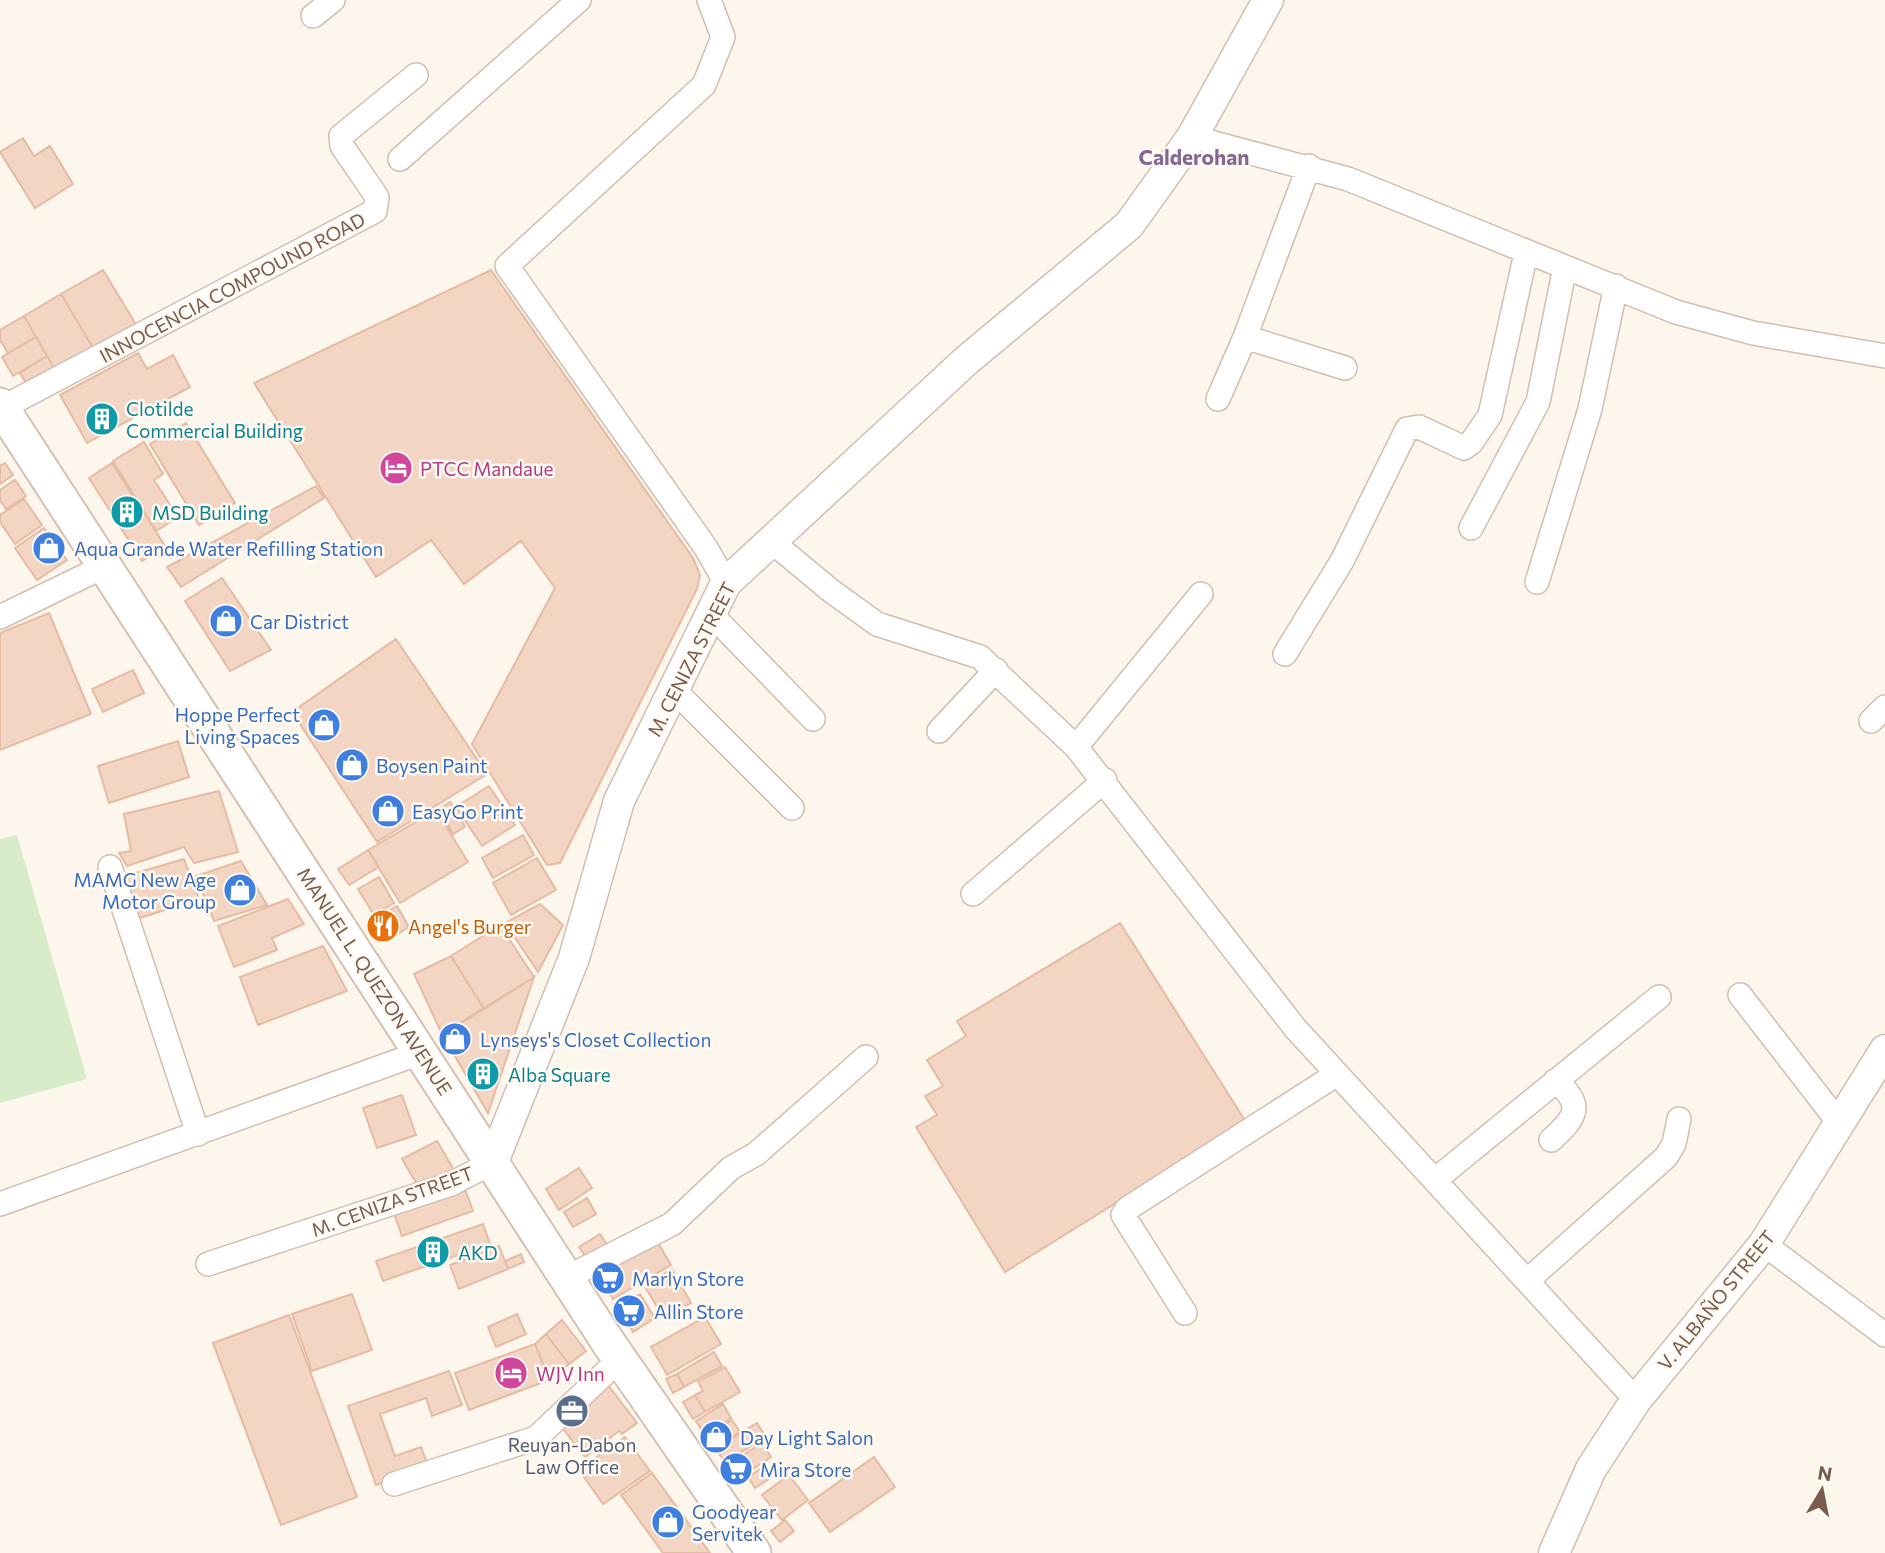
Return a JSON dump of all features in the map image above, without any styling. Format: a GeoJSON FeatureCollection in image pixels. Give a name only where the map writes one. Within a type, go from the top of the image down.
{"type":"FeatureCollection","features":[{"type":"Feature","properties":{"kind":"main road","name":"MANUEL L. QUEZON AVENUE"},"geometry":{"type":"LineString","coordinates":[[1,407],[566,1278],[751,1552]]}},
{"type":"Feature","properties":{"kind":"street"},"geometry":{"type":"LineString","coordinates":[[313,16],[333,0]]}},
{"type":"Feature","properties":{"kind":"street"},"geometry":{"type":"LineString","coordinates":[[400,159],[579,0]]}},
{"type":"Feature","properties":{"kind":"street"},"geometry":{"type":"LineString","coordinates":[[709,0],[723,37],[704,85],[507,267],[706,548],[726,583]]}},
{"type":"Feature","properties":{"kind":"street","name":"M. CENIZA STREET"},"geometry":{"type":"LineString","coordinates":[[208,1264],[451,1184],[493,1162],[574,958],[619,801],[726,583],[967,360],[1129,225],[1192,137],[1268,0]]}},
{"type":"Feature","properties":{"kind":"street","name":"INNOCENCIA COMPOUND ROAD"},"geometry":{"type":"LineString","coordinates":[[1,407],[375,211],[377,197],[342,146],[341,136],[416,75]]}},
{"type":"Feature","properties":{"kind":"street"},"geometry":{"type":"LineString","coordinates":[[1192,137],[1309,166],[1348,179],[1676,312],[1753,333],[1885,356]]}},
{"type":"Feature","properties":{"kind":"street"},"geometry":{"type":"LineString","coordinates":[[1218,399],[1245,337],[1309,166]]}},
{"type":"Feature","properties":{"kind":"street"},"geometry":{"type":"LineString","coordinates":[[1285,654],[1342,561],[1407,429],[1419,427],[1464,448],[1471,443],[1490,415],[1526,253]]}},
{"type":"Feature","properties":{"kind":"street"},"geometry":{"type":"LineString","coordinates":[[1471,528],[1538,402],[1565,267]]}},
{"type":"Feature","properties":{"kind":"street"},"geometry":{"type":"LineString","coordinates":[[1536,582],[1590,409],[1616,286]]}},
{"type":"Feature","properties":{"kind":"street"},"geometry":{"type":"LineString","coordinates":[[1245,337],[1345,368]]}},
{"type":"Feature","properties":{"kind":"street"},"geometry":{"type":"LineString","coordinates":[[771,541],[830,590],[877,624],[980,657],[1076,747],[1105,780],[1295,1028],[1636,1399]]}},
{"type":"Feature","properties":{"kind":"street"},"geometry":{"type":"LineString","coordinates":[[0,617],[105,566]]}},
{"type":"Feature","properties":{"kind":"street"},"geometry":{"type":"LineString","coordinates":[[1076,747],[1201,594]]}},
{"type":"Feature","properties":{"kind":"street"},"geometry":{"type":"LineString","coordinates":[[711,614],[813,719]]}},
{"type":"Feature","properties":{"kind":"street"},"geometry":{"type":"LineString","coordinates":[[939,731],[996,670]]}},
{"type":"Feature","properties":{"kind":"street"},"geometry":{"type":"LineString","coordinates":[[673,689],[792,807]]}},
{"type":"Feature","properties":{"kind":"street"},"geometry":{"type":"LineString","coordinates":[[973,894],[1105,780]]}},
{"type":"Feature","properties":{"kind":"street"},"geometry":{"type":"LineString","coordinates":[[110,867],[198,1133]]}},
{"type":"Feature","properties":{"kind":"street"},"geometry":{"type":"LineString","coordinates":[[1740,995],[1840,1124]]}},
{"type":"Feature","properties":{"kind":"street"},"geometry":{"type":"LineString","coordinates":[[1435,1180],[1659,998]]}},
{"type":"Feature","properties":{"kind":"street","name":"V. ALBAÑO STREET"},"geometry":{"type":"LineString","coordinates":[[1553,1553],[1591,1469],[1636,1399],[1764,1244],[1885,1050]]}},
{"type":"Feature","properties":{"kind":"street"},"geometry":{"type":"LineString","coordinates":[[0,1204],[420,1053]]}},
{"type":"Feature","properties":{"kind":"street"},"geometry":{"type":"LineString","coordinates":[[566,1278],[672,1224],[731,1168],[756,1154],[866,1057]]}},
{"type":"Feature","properties":{"kind":"street"},"geometry":{"type":"LineString","coordinates":[[1185,1312],[1123,1215],[1127,1209],[1336,1074]]}},
{"type":"Feature","properties":{"kind":"street"},"geometry":{"type":"LineString","coordinates":[[1551,1140],[1571,1122],[1575,1106],[1570,1092],[1555,1081]]}},
{"type":"Feature","properties":{"kind":"street"},"geometry":{"type":"LineString","coordinates":[[1528,1280],[1666,1157],[1674,1144],[1679,1119]]}},
{"type":"Feature","properties":{"kind":"street"},"geometry":{"type":"LineString","coordinates":[[1764,1244],[1885,1335]]}},
{"type":"Feature","properties":{"kind":"street"},"geometry":{"type":"LineString","coordinates":[[394,1484],[536,1438],[620,1359]]}},
{"type":"Feature","properties":{"kind":"green space"},"geometry":{"type":"Polygon","coordinates":[[[17,835],[87,1079],[0,1103],[0,839],[17,835]]]}},
{"type":"Feature","properties":{"kind":"building"},"geometry":{"type":"Polygon","coordinates":[[[23,138],[34,156],[50,146],[73,184],[35,208],[0,152],[23,138]]]}},
{"type":"Feature","properties":{"kind":"building"},"geometry":{"type":"Polygon","coordinates":[[[103,270],[138,328],[96,353],[61,294],[103,270]]]}},
{"type":"Feature","properties":{"kind":"building"},"geometry":{"type":"Polygon","coordinates":[[[491,270],[693,558],[700,575],[697,589],[560,863],[547,865],[472,744],[555,588],[521,541],[464,584],[431,540],[376,577],[254,383],[491,270]]]}},
{"type":"Feature","properties":{"kind":"building"},"geometry":{"type":"Polygon","coordinates":[[[61,294],[96,353],[58,375],[24,316],[61,294]]]}},
{"type":"Feature","properties":{"kind":"building"},"geometry":{"type":"Polygon","coordinates":[[[24,316],[36,337],[8,353],[0,340],[0,330],[24,316]]]}},
{"type":"Feature","properties":{"kind":"building"},"geometry":{"type":"Polygon","coordinates":[[[36,337],[47,356],[13,376],[2,357],[36,337]]]}},
{"type":"Feature","properties":{"kind":"building","name":"Clotilde Commercial Building"},"geometry":{"type":"Polygon","coordinates":[[[138,353],[147,369],[173,355],[190,387],[87,443],[60,395],[138,353]]]}},
{"type":"Feature","properties":{"kind":"building"},"geometry":{"type":"Polygon","coordinates":[[[47,356],[58,375],[31,391],[20,373],[47,356]]]}},
{"type":"Feature","properties":{"kind":"building"},"geometry":{"type":"Polygon","coordinates":[[[186,423],[235,503],[199,525],[150,444],[186,423]]]}},
{"type":"Feature","properties":{"kind":"building"},"geometry":{"type":"Polygon","coordinates":[[[144,442],[163,474],[154,480],[178,517],[156,531],[113,461],[144,442]]]}},
{"type":"Feature","properties":{"kind":"building"},"geometry":{"type":"Polygon","coordinates":[[[5,463],[13,475],[0,484],[0,466],[5,463]]]}},
{"type":"Feature","properties":{"kind":"building","name":"MSD Building"},"geometry":{"type":"Polygon","coordinates":[[[112,463],[165,546],[142,561],[89,478],[112,463]]]}},
{"type":"Feature","properties":{"kind":"building"},"geometry":{"type":"Polygon","coordinates":[[[15,480],[26,496],[6,509],[0,500],[0,490],[15,480]]]}},
{"type":"Feature","properties":{"kind":"building"},"geometry":{"type":"Polygon","coordinates":[[[316,486],[324,498],[181,587],[167,567],[316,486]]]}},
{"type":"Feature","properties":{"kind":"building"},"geometry":{"type":"Polygon","coordinates":[[[24,499],[42,525],[15,544],[0,522],[0,515],[24,499]]]}},
{"type":"Feature","properties":{"kind":"building"},"geometry":{"type":"Polygon","coordinates":[[[44,528],[67,560],[37,580],[15,548],[44,528]]]}},
{"type":"Feature","properties":{"kind":"building"},"geometry":{"type":"Polygon","coordinates":[[[222,578],[271,650],[230,671],[185,601],[222,578]]]}},
{"type":"Feature","properties":{"kind":"building"},"geometry":{"type":"Polygon","coordinates":[[[49,613],[91,714],[0,750],[0,633],[49,613]]]}},
{"type":"Feature","properties":{"kind":"building"},"geometry":{"type":"Polygon","coordinates":[[[396,639],[487,774],[377,842],[292,712],[396,639]]]}},
{"type":"Feature","properties":{"kind":"building"},"geometry":{"type":"Polygon","coordinates":[[[133,670],[144,693],[103,712],[92,689],[133,670]]]}},
{"type":"Feature","properties":{"kind":"building"},"geometry":{"type":"Polygon","coordinates":[[[178,741],[189,777],[109,803],[98,766],[178,741]]]}},
{"type":"Feature","properties":{"kind":"building"},"geometry":{"type":"Polygon","coordinates":[[[489,786],[515,825],[482,846],[456,807],[489,786]]]}},
{"type":"Feature","properties":{"kind":"building"},"geometry":{"type":"Polygon","coordinates":[[[219,791],[238,852],[194,863],[184,847],[127,866],[119,853],[131,851],[124,814],[219,791]]]}},
{"type":"Feature","properties":{"kind":"building"},"geometry":{"type":"Polygon","coordinates":[[[450,802],[465,827],[453,834],[439,809],[450,802]]]}},
{"type":"Feature","properties":{"kind":"building"},"geometry":{"type":"Polygon","coordinates":[[[436,810],[468,862],[400,903],[368,850],[436,810]]]}},
{"type":"Feature","properties":{"kind":"building"},"geometry":{"type":"Polygon","coordinates":[[[523,835],[534,855],[493,878],[482,858],[523,835]]]}},
{"type":"Feature","properties":{"kind":"building"},"geometry":{"type":"Polygon","coordinates":[[[368,850],[379,867],[349,885],[338,869],[368,850]]]}},
{"type":"Feature","properties":{"kind":"building"},"geometry":{"type":"Polygon","coordinates":[[[537,858],[556,890],[511,915],[493,883],[537,858]]]}},
{"type":"Feature","properties":{"kind":"building"},"geometry":{"type":"Polygon","coordinates":[[[184,859],[199,899],[137,919],[122,877],[184,859]]]}},
{"type":"Feature","properties":{"kind":"building"},"geometry":{"type":"Polygon","coordinates":[[[241,861],[267,905],[214,921],[196,876],[241,861]]]}},
{"type":"Feature","properties":{"kind":"building"},"geometry":{"type":"Polygon","coordinates":[[[379,877],[394,903],[374,915],[358,889],[379,877]]]}},
{"type":"Feature","properties":{"kind":"building"},"geometry":{"type":"Polygon","coordinates":[[[288,899],[304,924],[272,938],[277,950],[234,967],[218,926],[288,899]]]}},
{"type":"Feature","properties":{"kind":"building"},"geometry":{"type":"Polygon","coordinates":[[[540,904],[563,925],[538,972],[505,923],[540,904]]]}},
{"type":"Feature","properties":{"kind":"building"},"geometry":{"type":"Polygon","coordinates":[[[397,906],[409,927],[384,942],[371,921],[397,906]]]}},
{"type":"Feature","properties":{"kind":"building"},"geometry":{"type":"Polygon","coordinates":[[[1120,923],[1246,1122],[1005,1272],[916,1127],[937,1115],[925,1096],[943,1086],[927,1060],[966,1036],[957,1021],[1120,923]]]}},
{"type":"Feature","properties":{"kind":"building"},"geometry":{"type":"Polygon","coordinates":[[[500,925],[534,977],[484,1009],[451,956],[500,925]]]}},
{"type":"Feature","properties":{"kind":"building"},"geometry":{"type":"Polygon","coordinates":[[[323,946],[347,991],[258,1025],[240,977],[323,946]]]}},
{"type":"Feature","properties":{"kind":"building"},"geometry":{"type":"Polygon","coordinates":[[[451,956],[484,1009],[442,1034],[414,974],[451,956]]]}},
{"type":"Feature","properties":{"kind":"building","name":"Alba Square"},"geometry":{"type":"Polygon","coordinates":[[[534,977],[488,1113],[442,1034],[534,977]]]}},
{"type":"Feature","properties":{"kind":"building"},"geometry":{"type":"Polygon","coordinates":[[[402,1095],[416,1135],[377,1148],[363,1108],[402,1095]]]}},
{"type":"Feature","properties":{"kind":"building"},"geometry":{"type":"Polygon","coordinates":[[[437,1141],[454,1170],[419,1188],[402,1159],[437,1141]]]}},
{"type":"Feature","properties":{"kind":"building"},"geometry":{"type":"Polygon","coordinates":[[[579,1168],[592,1188],[559,1210],[546,1189],[579,1168]]]}},
{"type":"Feature","properties":{"kind":"building"},"geometry":{"type":"Polygon","coordinates":[[[465,1189],[473,1211],[402,1236],[394,1214],[465,1189]]]}},
{"type":"Feature","properties":{"kind":"building"},"geometry":{"type":"Polygon","coordinates":[[[587,1198],[596,1214],[573,1227],[564,1212],[587,1198]]]}},
{"type":"Feature","properties":{"kind":"building","name":"AKD"},"geometry":{"type":"Polygon","coordinates":[[[483,1224],[490,1244],[383,1281],[376,1261],[483,1224]]]}},
{"type":"Feature","properties":{"kind":"building"},"geometry":{"type":"Polygon","coordinates":[[[600,1234],[610,1249],[589,1262],[579,1247],[600,1234]]]}},
{"type":"Feature","properties":{"kind":"building"},"geometry":{"type":"Polygon","coordinates":[[[657,1241],[671,1265],[613,1299],[599,1276],[657,1241]]]}},
{"type":"Feature","properties":{"kind":"building"},"geometry":{"type":"Polygon","coordinates":[[[499,1246],[508,1269],[459,1289],[450,1265],[499,1246]]]}},
{"type":"Feature","properties":{"kind":"building"},"geometry":{"type":"Polygon","coordinates":[[[521,1254],[524,1262],[508,1269],[505,1261],[521,1254]]]}},
{"type":"Feature","properties":{"kind":"building"},"geometry":{"type":"Polygon","coordinates":[[[672,1269],[691,1303],[664,1319],[644,1285],[672,1269]]]}},
{"type":"Feature","properties":{"kind":"building"},"geometry":{"type":"Polygon","coordinates":[[[352,1294],[372,1350],[312,1371],[292,1314],[352,1294]]]}},
{"type":"Feature","properties":{"kind":"building"},"geometry":{"type":"Polygon","coordinates":[[[640,1294],[655,1318],[633,1332],[618,1307],[640,1294]]]}},
{"type":"Feature","properties":{"kind":"building"},"geometry":{"type":"Polygon","coordinates":[[[517,1314],[526,1334],[496,1347],[488,1327],[517,1314]]]}},
{"type":"Feature","properties":{"kind":"building"},"geometry":{"type":"Polygon","coordinates":[[[289,1315],[357,1497],[281,1525],[213,1343],[289,1315]]]}},
{"type":"Feature","properties":{"kind":"building"},"geometry":{"type":"Polygon","coordinates":[[[705,1317],[721,1344],[667,1375],[651,1347],[705,1317]]]}},
{"type":"Feature","properties":{"kind":"building"},"geometry":{"type":"Polygon","coordinates":[[[562,1320],[586,1351],[569,1364],[546,1334],[562,1320]]]}},
{"type":"Feature","properties":{"kind":"building"},"geometry":{"type":"Polygon","coordinates":[[[546,1334],[569,1364],[549,1380],[535,1344],[546,1334]]]}},
{"type":"Feature","properties":{"kind":"building"},"geometry":{"type":"Polygon","coordinates":[[[535,1344],[549,1380],[469,1410],[455,1373],[535,1344]]]}},
{"type":"Feature","properties":{"kind":"building"},"geometry":{"type":"Polygon","coordinates":[[[714,1352],[722,1366],[684,1387],[677,1374],[714,1352]]]}},
{"type":"Feature","properties":{"kind":"building"},"geometry":{"type":"Polygon","coordinates":[[[725,1367],[740,1392],[705,1412],[695,1395],[703,1391],[698,1382],[725,1367]]]}},
{"type":"Feature","properties":{"kind":"building"},"geometry":{"type":"Polygon","coordinates":[[[449,1371],[462,1405],[432,1416],[426,1398],[380,1414],[395,1456],[421,1447],[429,1468],[376,1485],[348,1406],[449,1371]]]}},
{"type":"Feature","properties":{"kind":"building"},"geometry":{"type":"Polygon","coordinates":[[[677,1374],[684,1387],[673,1393],[666,1379],[677,1374]]]}},
{"type":"Feature","properties":{"kind":"building"},"geometry":{"type":"Polygon","coordinates":[[[605,1381],[637,1423],[622,1434],[619,1431],[585,1457],[560,1425],[605,1381]]]}},
{"type":"Feature","properties":{"kind":"building"},"geometry":{"type":"Polygon","coordinates":[[[695,1395],[705,1412],[693,1419],[683,1402],[695,1395]]]}},
{"type":"Feature","properties":{"kind":"building"},"geometry":{"type":"Polygon","coordinates":[[[723,1404],[731,1418],[705,1435],[696,1421],[723,1404]]]}},
{"type":"Feature","properties":{"kind":"building"},"geometry":{"type":"Polygon","coordinates":[[[732,1420],[740,1432],[715,1447],[707,1435],[732,1420]]]}},
{"type":"Feature","properties":{"kind":"building"},"geometry":{"type":"Polygon","coordinates":[[[757,1423],[766,1437],[725,1462],[716,1449],[757,1423]]]}},
{"type":"Feature","properties":{"kind":"building"},"geometry":{"type":"Polygon","coordinates":[[[625,1437],[650,1471],[603,1504],[579,1470],[625,1437]]]}},
{"type":"Feature","properties":{"kind":"building"},"geometry":{"type":"Polygon","coordinates":[[[762,1443],[771,1457],[736,1480],[727,1465],[762,1443]]]}},
{"type":"Feature","properties":{"kind":"building"},"geometry":{"type":"Polygon","coordinates":[[[874,1457],[895,1487],[830,1532],[809,1503],[874,1457]]]}},
{"type":"Feature","properties":{"kind":"building"},"geometry":{"type":"Polygon","coordinates":[[[765,1466],[772,1477],[755,1488],[748,1477],[765,1466]]]}},
{"type":"Feature","properties":{"kind":"building"},"geometry":{"type":"Polygon","coordinates":[[[652,1473],[710,1553],[663,1553],[621,1495],[652,1473]]]}},
{"type":"Feature","properties":{"kind":"building"},"geometry":{"type":"Polygon","coordinates":[[[789,1475],[808,1500],[782,1520],[762,1495],[789,1475]]]}},
{"type":"Feature","properties":{"kind":"building"},"geometry":{"type":"Polygon","coordinates":[[[785,1520],[794,1531],[780,1542],[771,1531],[785,1520]]]}},
{"type":"Feature","properties":{"kind":"place","name":"Clotilde Commercial Building"},"geometry":{"type":"Point","coordinates":[102,419]}},
{"type":"Feature","properties":{"kind":"place","name":"PTCC Mandaue"},"geometry":{"type":"Point","coordinates":[396,468]}},
{"type":"Feature","properties":{"kind":"place","name":"MSD Building"},"geometry":{"type":"Point","coordinates":[127,512]}},
{"type":"Feature","properties":{"kind":"place","name":"Aqua Grande Water Refilling Station"},"geometry":{"type":"Point","coordinates":[49,548]}},
{"type":"Feature","properties":{"kind":"place","name":"Car District"},"geometry":{"type":"Point","coordinates":[226,621]}},
{"type":"Feature","properties":{"kind":"place","name":"Hoppe Perfect Living Spaces"},"geometry":{"type":"Point","coordinates":[324,725]}},
{"type":"Feature","properties":{"kind":"place","name":"Boysen Paint"},"geometry":{"type":"Point","coordinates":[352,765]}},
{"type":"Feature","properties":{"kind":"place","name":"EasyGo Print"},"geometry":{"type":"Point","coordinates":[388,811]}},
{"type":"Feature","properties":{"kind":"place","name":"MAMG New Age Motor Group"},"geometry":{"type":"Point","coordinates":[240,890]}},
{"type":"Feature","properties":{"kind":"place","name":"Angel's Burger"},"geometry":{"type":"Point","coordinates":[383,926]}},
{"type":"Feature","properties":{"kind":"place","name":"Lynseys's Closet Collection"},"geometry":{"type":"Point","coordinates":[455,1039]}},
{"type":"Feature","properties":{"kind":"place","name":"Alba Square"},"geometry":{"type":"Point","coordinates":[483,1074]}},
{"type":"Feature","properties":{"kind":"place","name":"AKD"},"geometry":{"type":"Point","coordinates":[433,1252]}},
{"type":"Feature","properties":{"kind":"place","name":"Marlyn Store"},"geometry":{"type":"Point","coordinates":[608,1278]}},
{"type":"Feature","properties":{"kind":"place","name":"Allin Store"},"geometry":{"type":"Point","coordinates":[629,1311]}},
{"type":"Feature","properties":{"kind":"place","name":"WJV Inn"},"geometry":{"type":"Point","coordinates":[511,1373]}},
{"type":"Feature","properties":{"kind":"place","name":"Reuyan-Dabon Law Office"},"geometry":{"type":"Point","coordinates":[572,1411]}},
{"type":"Feature","properties":{"kind":"place","name":"Day Light Salon"},"geometry":{"type":"Point","coordinates":[716,1437]}},
{"type":"Feature","properties":{"kind":"place","name":"Mira Store"},"geometry":{"type":"Point","coordinates":[736,1469]}},
{"type":"Feature","properties":{"kind":"place","name":"Goodyear Servitek"},"geometry":{"type":"Point","coordinates":[668,1522]}},
{"type":"Feature","properties":{"kind":"district","name":"Calderohan"},"geometry":{"type":"Point","coordinates":[1194,156]}}]}
